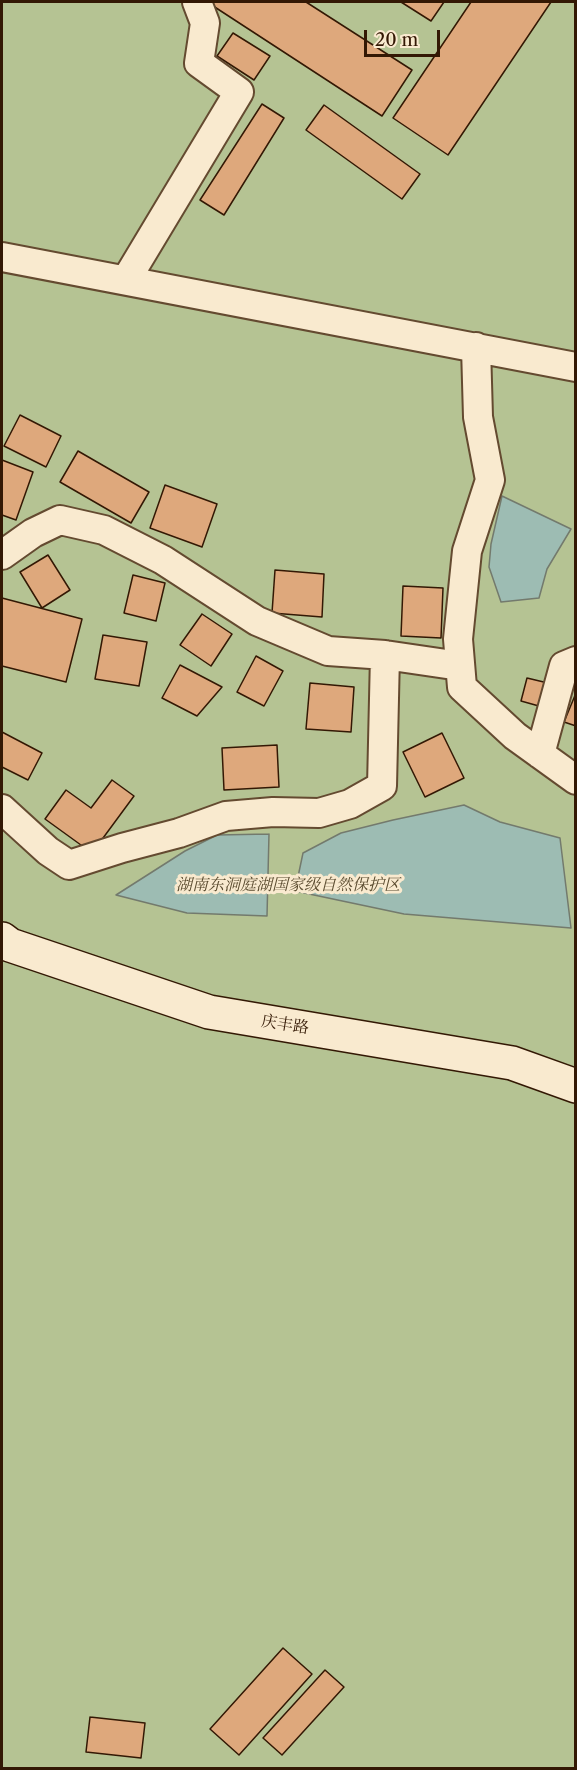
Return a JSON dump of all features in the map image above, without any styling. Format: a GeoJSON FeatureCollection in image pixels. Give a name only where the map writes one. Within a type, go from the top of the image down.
{"type":"FeatureCollection","features":[{"type":"Feature","properties":{"kind":"street"},"geometry":{"type":"LineString","coordinates":[[126,280],[239,92],[199,63],[205,23],[197,2]]}},
{"type":"Feature","properties":{"kind":"street"},"geometry":{"type":"LineString","coordinates":[[2,256],[576,367]]}},
{"type":"Feature","properties":{"kind":"street"},"geometry":{"type":"LineString","coordinates":[[476,347],[478,417],[490,480],[466,551],[458,639],[462,687],[515,736],[576,780]]}},
{"type":"Feature","properties":{"kind":"street"},"geometry":{"type":"LineString","coordinates":[[2,555],[33,533],[60,520],[104,530],[163,560],[257,621],[328,651],[385,655],[460,666]]}},
{"type":"Feature","properties":{"kind":"street"},"geometry":{"type":"LineString","coordinates":[[2,809],[48,851],[69,865],[179,833],[226,816],[273,812],[319,813],[350,804],[382,786],[385,655]]}},
{"type":"Feature","properties":{"kind":"street"},"geometry":{"type":"LineString","coordinates":[[540,754],[564,666],[576,661]]}},
{"type":"Feature","properties":{"kind":"street","name":"庆丰路"},"geometry":{"type":"LineString","coordinates":[[2,939],[10,945],[209,1012],[512,1063],[576,1086]]}},
{"type":"Feature","properties":{"kind":"green space","name":"湖南东洞庭湖国家级自然保护区"},"geometry":{"type":"Polygon","coordinates":[[[2,2],[575,2],[575,1768],[2,1768],[2,2]]]}},
{"type":"Feature","properties":{"kind":"water"},"geometry":{"type":"Polygon","coordinates":[[[502,496],[571,529],[547,569],[539,598],[501,602],[489,567],[491,544],[502,496]]]}},
{"type":"Feature","properties":{"kind":"water"},"geometry":{"type":"Polygon","coordinates":[[[464,805],[500,822],[560,838],[571,928],[404,914],[295,891],[303,853],[341,833],[464,805]]]}},
{"type":"Feature","properties":{"kind":"water"},"geometry":{"type":"Polygon","coordinates":[[[269,834],[267,916],[187,913],[116,895],[185,851],[217,835],[269,834]]]}},
{"type":"Feature","properties":{"kind":"building"},"geometry":{"type":"Polygon","coordinates":[[[207,2],[306,2],[412,70],[382,116],[207,2]]]}},
{"type":"Feature","properties":{"kind":"building"},"geometry":{"type":"Polygon","coordinates":[[[401,2],[444,2],[431,21],[401,2]]]}},
{"type":"Feature","properties":{"kind":"building"},"geometry":{"type":"Polygon","coordinates":[[[471,2],[551,2],[448,155],[393,118],[471,2]]]}},
{"type":"Feature","properties":{"kind":"building"},"geometry":{"type":"Polygon","coordinates":[[[233,33],[270,56],[254,80],[217,56],[233,33]]]}},
{"type":"Feature","properties":{"kind":"building"},"geometry":{"type":"Polygon","coordinates":[[[262,104],[284,118],[224,215],[200,200],[262,104]]]}},
{"type":"Feature","properties":{"kind":"building"},"geometry":{"type":"Polygon","coordinates":[[[324,105],[420,174],[402,199],[306,130],[324,105]]]}},
{"type":"Feature","properties":{"kind":"building"},"geometry":{"type":"Polygon","coordinates":[[[20,415],[61,436],[46,467],[4,446],[20,415]]]}},
{"type":"Feature","properties":{"kind":"building"},"geometry":{"type":"Polygon","coordinates":[[[78,451],[149,492],[131,523],[60,482],[78,451]]]}},
{"type":"Feature","properties":{"kind":"building"},"geometry":{"type":"Polygon","coordinates":[[[2,460],[33,472],[16,520],[2,515],[2,460]]]}},
{"type":"Feature","properties":{"kind":"building"},"geometry":{"type":"Polygon","coordinates":[[[165,485],[217,504],[202,547],[150,528],[165,485]]]}},
{"type":"Feature","properties":{"kind":"building"},"geometry":{"type":"Polygon","coordinates":[[[48,555],[70,590],[42,608],[20,572],[48,555]]]}},
{"type":"Feature","properties":{"kind":"building"},"geometry":{"type":"Polygon","coordinates":[[[275,570],[324,574],[322,617],[272,613],[275,570]]]}},
{"type":"Feature","properties":{"kind":"building"},"geometry":{"type":"Polygon","coordinates":[[[133,575],[165,583],[156,621],[124,613],[133,575]]]}},
{"type":"Feature","properties":{"kind":"building"},"geometry":{"type":"Polygon","coordinates":[[[403,586],[443,588],[441,638],[401,636],[403,586]]]}},
{"type":"Feature","properties":{"kind":"building"},"geometry":{"type":"Polygon","coordinates":[[[2,598],[82,619],[66,682],[2,666],[2,598]]]}},
{"type":"Feature","properties":{"kind":"building"},"geometry":{"type":"Polygon","coordinates":[[[202,614],[232,634],[211,666],[180,645],[202,614]]]}},
{"type":"Feature","properties":{"kind":"building"},"geometry":{"type":"Polygon","coordinates":[[[103,635],[147,642],[139,686],[95,679],[103,635]]]}},
{"type":"Feature","properties":{"kind":"building"},"geometry":{"type":"Polygon","coordinates":[[[256,656],[283,671],[264,706],[237,692],[256,656]]]}},
{"type":"Feature","properties":{"kind":"building"},"geometry":{"type":"Polygon","coordinates":[[[180,665],[222,687],[197,716],[162,698],[180,665]]]}},
{"type":"Feature","properties":{"kind":"building"},"geometry":{"type":"Polygon","coordinates":[[[527,678],[552,684],[546,708],[521,701],[527,678]]]}},
{"type":"Feature","properties":{"kind":"building"},"geometry":{"type":"Polygon","coordinates":[[[310,683],[354,687],[351,732],[306,729],[310,683]]]}},
{"type":"Feature","properties":{"kind":"building"},"geometry":{"type":"Polygon","coordinates":[[[576,693],[576,726],[564,722],[576,693]]]}},
{"type":"Feature","properties":{"kind":"building"},"geometry":{"type":"Polygon","coordinates":[[[2,732],[42,753],[28,780],[2,767],[2,732]]]}},
{"type":"Feature","properties":{"kind":"building"},"geometry":{"type":"Polygon","coordinates":[[[442,733],[464,778],[425,797],[403,752],[442,733]]]}},
{"type":"Feature","properties":{"kind":"building"},"geometry":{"type":"Polygon","coordinates":[[[277,745],[279,787],[224,790],[222,748],[277,745]]]}},
{"type":"Feature","properties":{"kind":"building"},"geometry":{"type":"Polygon","coordinates":[[[112,780],[134,796],[92,853],[45,819],[66,790],[91,808],[112,780]]]}},
{"type":"Feature","properties":{"kind":"building"},"geometry":{"type":"Polygon","coordinates":[[[283,1648],[312,1674],[239,1755],[210,1729],[283,1648]]]}},
{"type":"Feature","properties":{"kind":"building"},"geometry":{"type":"Polygon","coordinates":[[[325,1670],[344,1687],[282,1755],[263,1738],[325,1670]]]}},
{"type":"Feature","properties":{"kind":"building"},"geometry":{"type":"Polygon","coordinates":[[[90,1717],[145,1723],[141,1758],[86,1752],[90,1717]]]}}]}
